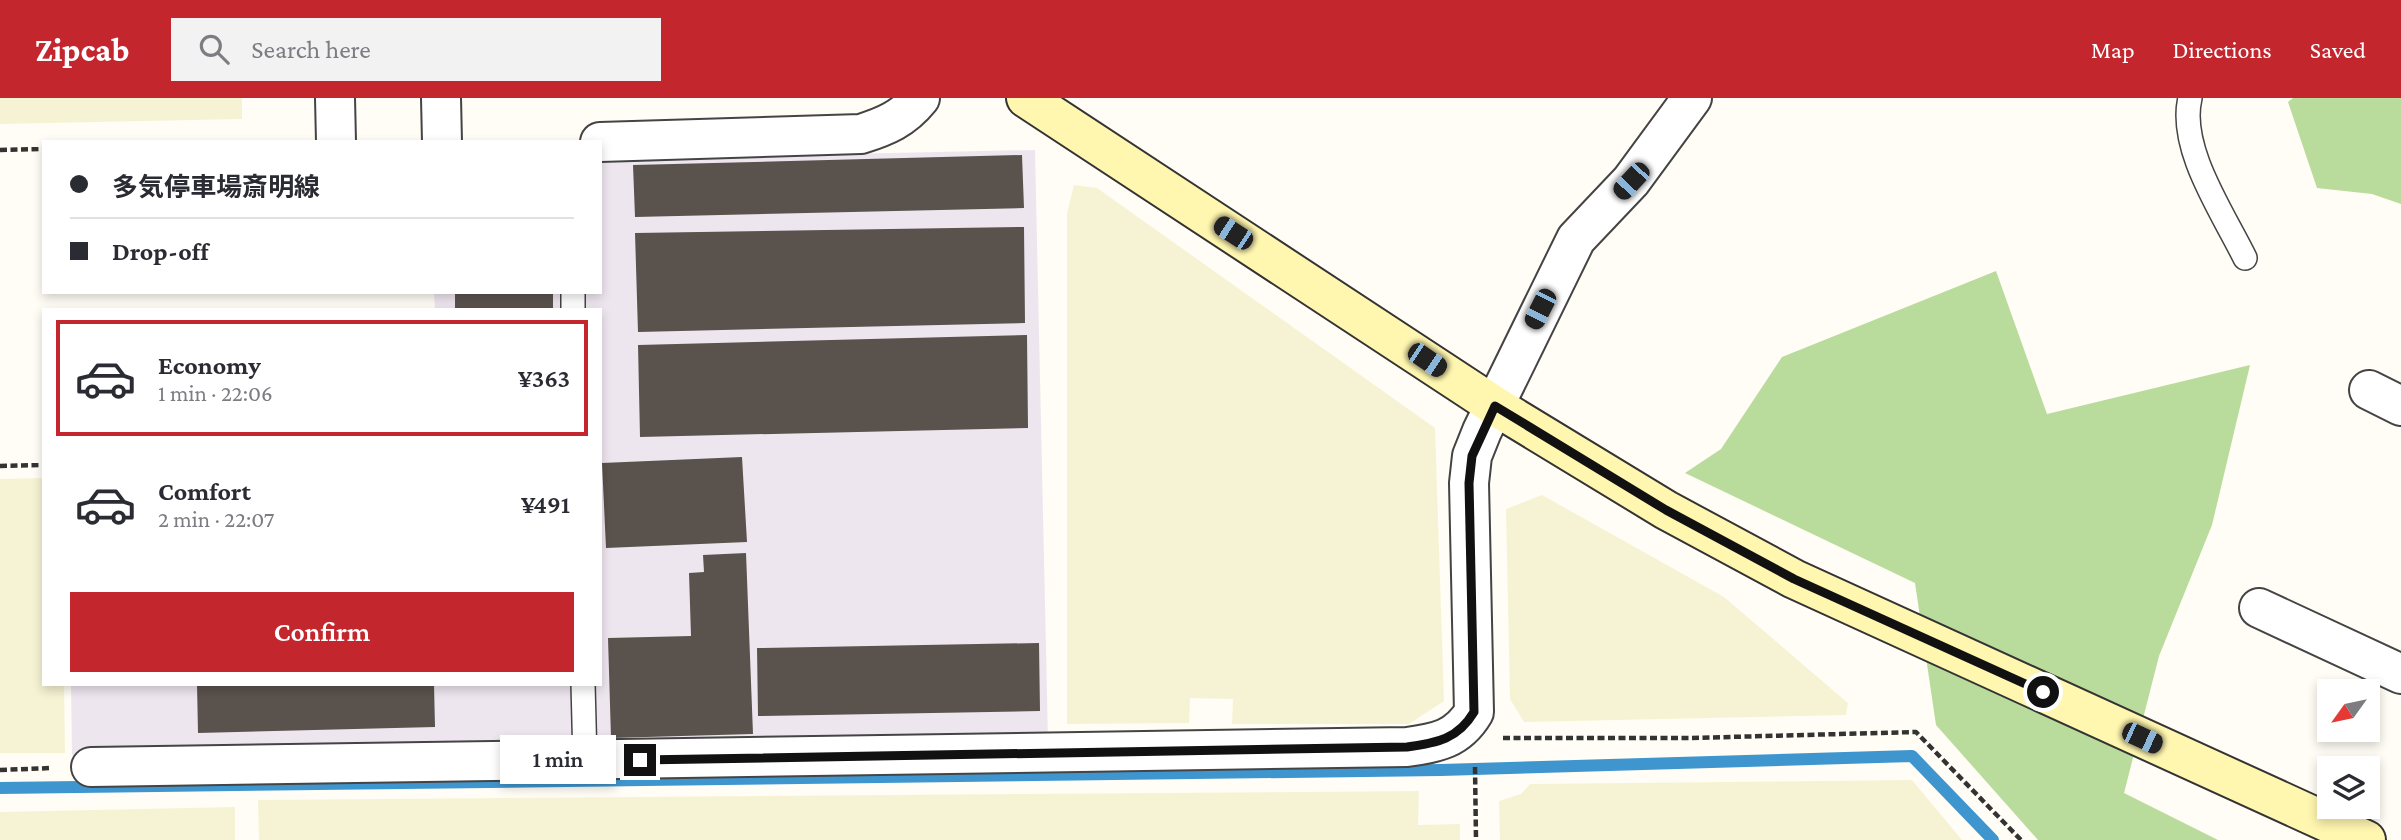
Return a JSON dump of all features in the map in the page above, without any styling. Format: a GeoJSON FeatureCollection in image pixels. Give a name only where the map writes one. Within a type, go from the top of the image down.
{"type":"FeatureCollection","features":[{"type":"Feature","properties":{"kind":"main road"},"geometry":{"type":"LineString","coordinates":[[1026,98],[1495,406],[1666,510],[1794,579],[2366,840]]}},
{"type":"Feature","properties":{"kind":"street"},"geometry":{"type":"LineString","coordinates":[[335,98],[336,140]]}},
{"type":"Feature","properties":{"kind":"street"},"geometry":{"type":"LineString","coordinates":[[441,98],[442,140]]}},
{"type":"Feature","properties":{"kind":"street"},"geometry":{"type":"LineString","coordinates":[[602,142],[861,134],[886,126],[906,115],[919,98]]}},
{"type":"Feature","properties":{"kind":"street"},"geometry":{"type":"LineString","coordinates":[[91,767],[1407,747],[1444,740],[1457,734],[1474,712],[1469,483],[1472,456],[1516,356],[1576,239],[1631,181],[1692,98]]}},
{"type":"Feature","properties":{"kind":"street"},"geometry":{"type":"LineString","coordinates":[[2259,608],[2401,674]]}},
{"type":"Feature","properties":{"kind":"lane"},"geometry":{"type":"LineString","coordinates":[[2190,98],[2185,116],[2193,153],[2245,258]]}},
{"type":"Feature","properties":{"kind":"lane"},"geometry":{"type":"LineString","coordinates":[[583,686],[585,761]]}},
{"type":"Feature","properties":{"kind":"path"},"geometry":{"type":"LineString","coordinates":[[0,150],[42,149]]}},
{"type":"Feature","properties":{"kind":"path"},"geometry":{"type":"LineString","coordinates":[[0,466],[42,465]]}},
{"type":"Feature","properties":{"kind":"path"},"geometry":{"type":"LineString","coordinates":[[1495,738],[1691,738],[1916,732],[2021,840]]}},
{"type":"Feature","properties":{"kind":"path"},"geometry":{"type":"LineString","coordinates":[[0,769],[91,767]]}},
{"type":"Feature","properties":{"kind":"path"},"geometry":{"type":"LineString","coordinates":[[1475,783],[1476,840]]}},
{"type":"Feature","properties":{"kind":"shaded area"},"geometry":{"type":"Polygon","coordinates":[[[0,98],[242,98],[242,119],[0,124],[0,98]]]}},
{"type":"Feature","properties":{"kind":"shaded area"},"geometry":{"type":"Polygon","coordinates":[[[1035,150],[1048,740],[72,755],[71,686],[602,686],[602,308],[435,308],[434,294],[602,294],[602,159],[1035,150]]]}},
{"type":"Feature","properties":{"kind":"shaded area"},"geometry":{"type":"Polygon","coordinates":[[[1074,185],[1097,188],[1435,428],[1444,701],[1409,724],[1232,724],[1233,699],[1190,698],[1189,723],[1067,724],[1067,213],[1074,185]]]}},
{"type":"Feature","properties":{"kind":"shaded area"},"geometry":{"type":"Polygon","coordinates":[[[42,478],[42,686],[64,686],[65,753],[0,753],[0,479],[42,478]]]}},
{"type":"Feature","properties":{"kind":"shaded area"},"geometry":{"type":"Polygon","coordinates":[[[1542,495],[1724,597],[1848,703],[1846,715],[1524,722],[1510,699],[1506,509],[1542,495]]]}},
{"type":"Feature","properties":{"kind":"shaded area"},"geometry":{"type":"Polygon","coordinates":[[[1912,780],[1962,840],[1500,840],[1499,801],[1521,794],[1530,784],[1912,780]]]}},
{"type":"Feature","properties":{"kind":"shaded area"},"geometry":{"type":"Polygon","coordinates":[[[1419,791],[1418,825],[1460,824],[1460,840],[259,840],[258,800],[1419,791]]]}},
{"type":"Feature","properties":{"kind":"shaded area"},"geometry":{"type":"Polygon","coordinates":[[[235,807],[235,840],[0,840],[0,812],[235,807]]]}},
{"type":"Feature","properties":{"kind":"green space"},"geometry":{"type":"Polygon","coordinates":[[[2293,98],[2401,98],[2401,204],[2372,194],[2317,188],[2288,102],[2293,98]]]}},
{"type":"Feature","properties":{"kind":"green space"},"geometry":{"type":"Polygon","coordinates":[[[1996,271],[2047,414],[2250,365],[2212,525],[2159,656],[2124,793],[2218,840],[2038,840],[1936,725],[1915,583],[1685,473],[1721,449],[1782,357],[1996,271]]]}},
{"type":"Feature","properties":{"kind":"building"},"geometry":{"type":"Polygon","coordinates":[[[1022,155],[1024,208],[635,217],[633,165],[1022,155]]]}},
{"type":"Feature","properties":{"kind":"building"},"geometry":{"type":"Polygon","coordinates":[[[1024,227],[1025,323],[638,332],[635,233],[1024,227]]]}},
{"type":"Feature","properties":{"kind":"building"},"geometry":{"type":"Polygon","coordinates":[[[455,294],[553,294],[553,308],[455,308],[455,294]]]}},
{"type":"Feature","properties":{"kind":"building"},"geometry":{"type":"Polygon","coordinates":[[[1027,335],[1028,428],[640,437],[638,345],[1027,335]]]}},
{"type":"Feature","properties":{"kind":"building"},"geometry":{"type":"Polygon","coordinates":[[[742,457],[747,542],[606,548],[602,463],[742,457]]]}},
{"type":"Feature","properties":{"kind":"building"},"geometry":{"type":"Polygon","coordinates":[[[746,553],[753,734],[611,738],[608,638],[691,636],[689,573],[704,572],[703,555],[746,553]]]}},
{"type":"Feature","properties":{"kind":"building"},"geometry":{"type":"Polygon","coordinates":[[[1039,643],[1040,711],[758,716],[757,648],[1039,643]]]}},
{"type":"Feature","properties":{"kind":"building"},"geometry":{"type":"Polygon","coordinates":[[[197,686],[434,686],[435,727],[198,733],[197,686]]]}},
{"type":"Feature","properties":{"kind":"waterway"},"geometry":{"type":"LineString","coordinates":[[0,788],[1441,770],[1912,756],[1993,840]]}},
{"type":"Feature","properties":{"kind":"route"},"geometry":{"type":"LineString","coordinates":[[640,760],[1407,747],[1444,740],[1457,734],[1474,712],[1469,483],[1472,456],[1495,406],[1666,510],[1794,579],[2043,692]]}}]}
